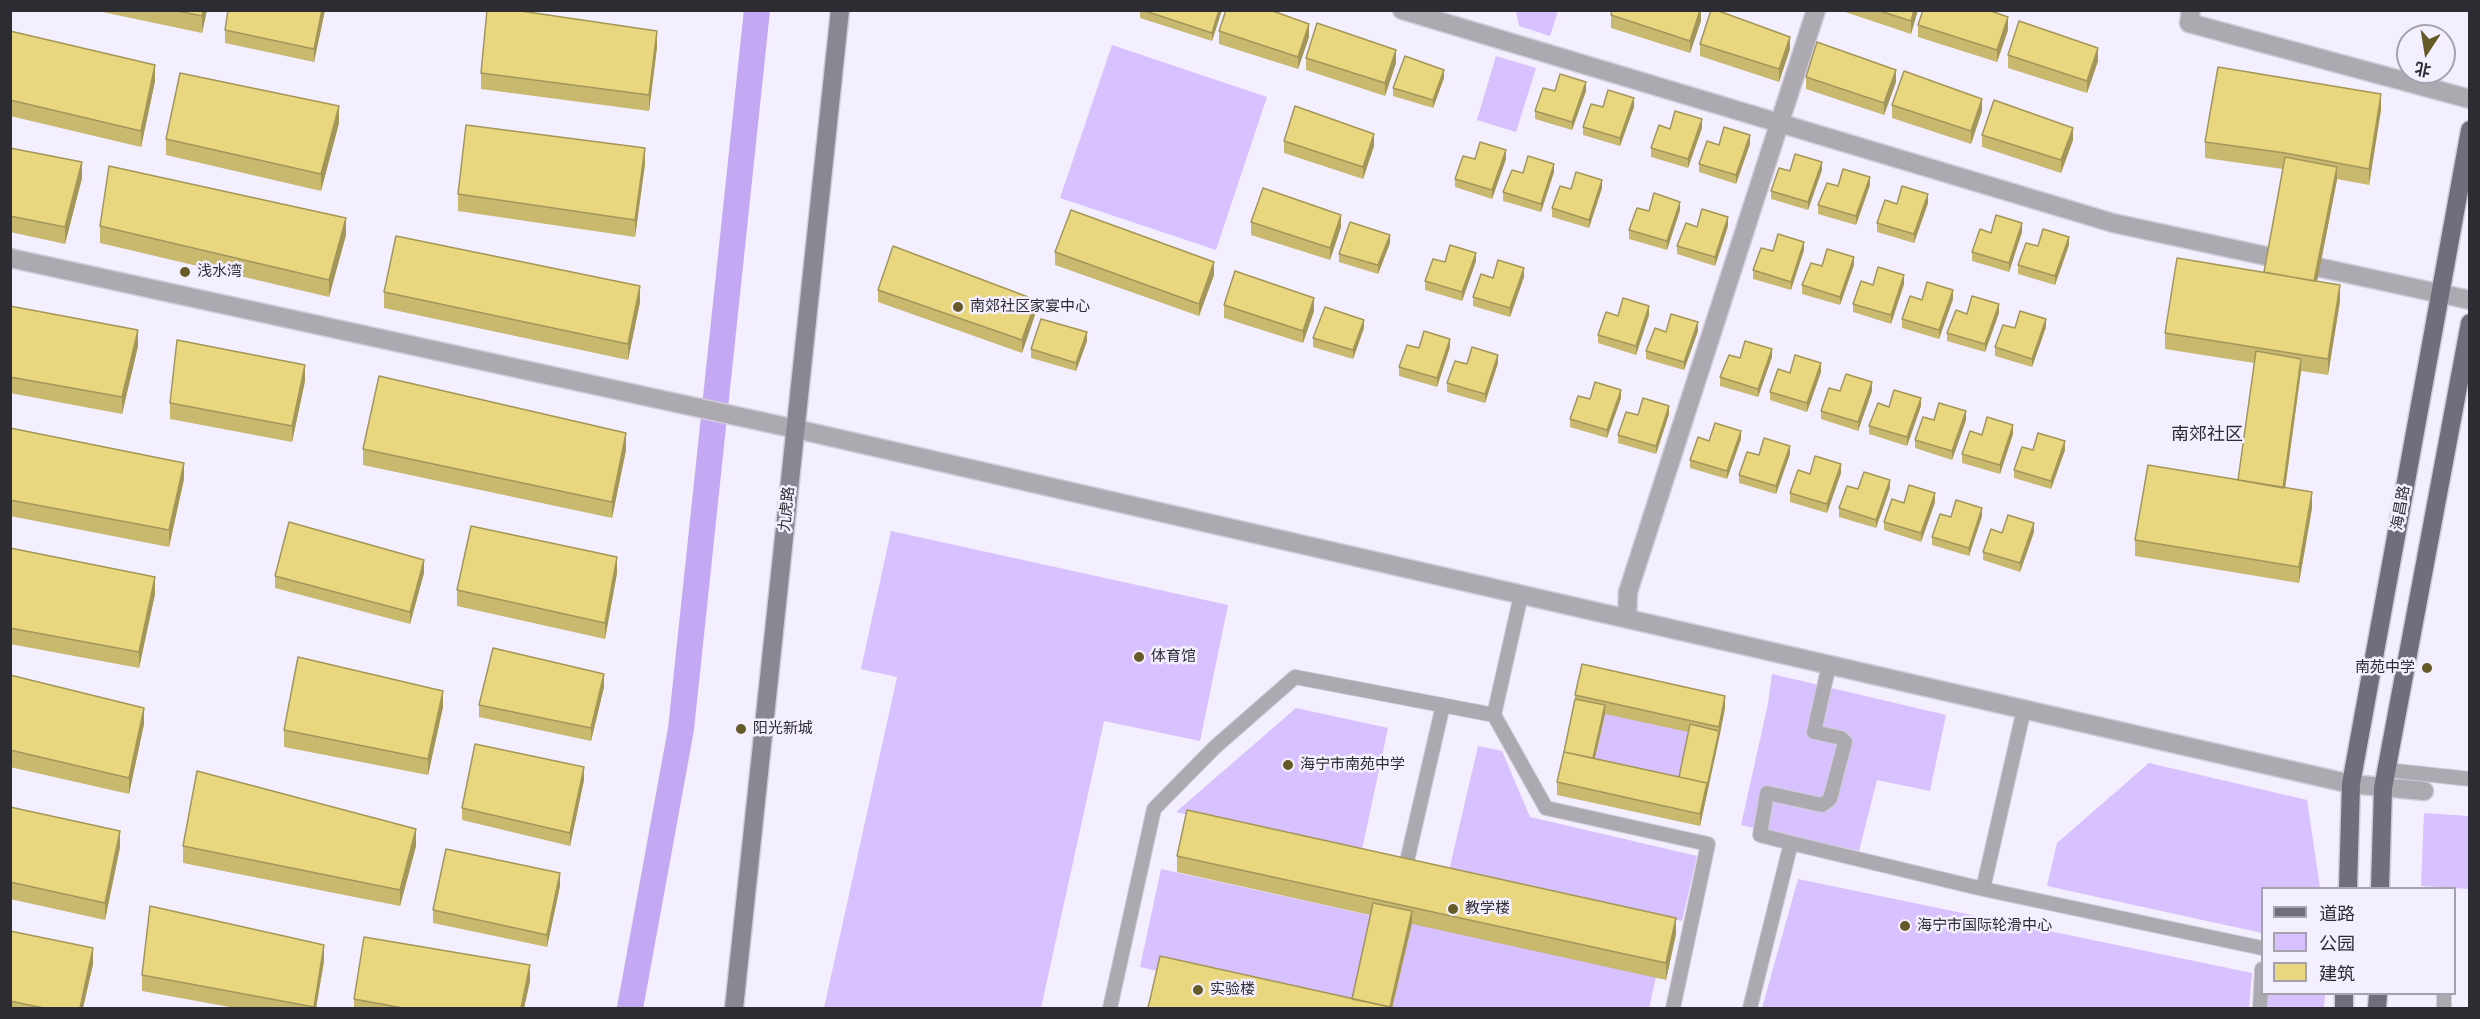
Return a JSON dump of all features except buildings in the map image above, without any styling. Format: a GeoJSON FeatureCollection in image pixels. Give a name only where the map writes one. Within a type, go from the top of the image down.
{"type":"FeatureCollection","features":[{"type":"Feature","properties":{"kind":"main road","name":"海昌路"},"geometry":{"type":"LineString","coordinates":[[2348,887],[2351,784],[2469,130]]}},
{"type":"Feature","properties":{"kind":"main road"},"geometry":{"type":"LineString","coordinates":[[2380,887],[2383,788],[2469,323]]}},
{"type":"Feature","properties":{"kind":"street","name":"九虎路"},"geometry":{"type":"LineString","coordinates":[[734,1008],[840,10]]}},
{"type":"Feature","properties":{"kind":"street"},"geometry":{"type":"LineString","coordinates":[[1402,10],[2113,223],[2469,300]]}},
{"type":"Feature","properties":{"kind":"street"},"geometry":{"type":"LineString","coordinates":[[1627,619],[1628,592],[1816,10]]}},
{"type":"Feature","properties":{"kind":"street"},"geometry":{"type":"LineString","coordinates":[[2191,10],[2189,23],[2469,99]]}},
{"type":"Feature","properties":{"kind":"street"},"geometry":{"type":"LineString","coordinates":[[10,258],[796,429],[2351,784],[2424,791]]}},
{"type":"Feature","properties":{"kind":"lane"},"geometry":{"type":"LineString","coordinates":[[1521,595],[1494,715],[1546,808],[1708,844],[1673,1008]]}},
{"type":"Feature","properties":{"kind":"lane"},"geometry":{"type":"LineString","coordinates":[[1829,665],[1814,732],[1841,738],[1845,742],[1830,799],[1822,805],[1767,793],[1760,835],[1983,890],[2261,948]]}},
{"type":"Feature","properties":{"kind":"lane"},"geometry":{"type":"LineString","coordinates":[[1110,1008],[1154,809],[1215,748],[1295,677],[1494,715]]}},
{"type":"Feature","properties":{"kind":"lane"},"geometry":{"type":"LineString","coordinates":[[1404,874],[1443,705]]}},
{"type":"Feature","properties":{"kind":"lane"},"geometry":{"type":"LineString","coordinates":[[1983,890],[2024,709]]}},
{"type":"Feature","properties":{"kind":"lane"},"geometry":{"type":"LineString","coordinates":[[2387,770],[2469,779]]}},
{"type":"Feature","properties":{"kind":"lane"},"geometry":{"type":"LineString","coordinates":[[1750,1008],[1791,843]]}},
{"type":"Feature","properties":{"kind":"lane"},"geometry":{"type":"LineString","coordinates":[[2260,1008],[2261,988]]}},
{"type":"Feature","properties":{"kind":"green space"},"geometry":{"type":"Polygon","coordinates":[[[1516,11],[1558,11],[1550,36],[1519,26],[1516,11]]]}},
{"type":"Feature","properties":{"kind":"green space"},"geometry":{"type":"Polygon","coordinates":[[[1112,45],[1267,97],[1216,250],[1060,198],[1112,45]]]}},
{"type":"Feature","properties":{"kind":"green space"},"geometry":{"type":"Polygon","coordinates":[[[1496,56],[1536,68],[1516,132],[1477,120],[1496,56]]]}},
{"type":"Feature","properties":{"kind":"green space"},"geometry":{"type":"Polygon","coordinates":[[[891,531],[1228,605],[1200,741],[1104,721],[1041,1008],[824,1008],[897,677],[861,669],[891,531]]]}},
{"type":"Feature","properties":{"kind":"green space"},"geometry":{"type":"Polygon","coordinates":[[[1772,674],[1946,715],[1930,791],[1877,780],[1859,851],[1741,825],[1768,704],[1772,674]]]}},
{"type":"Feature","properties":{"kind":"green space"},"geometry":{"type":"Polygon","coordinates":[[[1296,708],[1388,728],[1361,854],[1176,812],[1296,708]]]}},
{"type":"Feature","properties":{"kind":"green space"},"geometry":{"type":"Polygon","coordinates":[[[1605,712],[1690,730],[1678,789],[1592,771],[1605,712]]]}},
{"type":"Feature","properties":{"kind":"green space"},"geometry":{"type":"Polygon","coordinates":[[[1478,746],[1502,751],[1530,817],[1697,856],[1682,921],[1449,871],[1478,746]]]}},
{"type":"Feature","properties":{"kind":"green space"},"geometry":{"type":"Polygon","coordinates":[[[2149,763],[2307,800],[2320,887],[2261,887],[2261,933],[2047,886],[2057,843],[2149,763]]]}},
{"type":"Feature","properties":{"kind":"green space"},"geometry":{"type":"Polygon","coordinates":[[[2424,813],[2469,816],[2469,889],[2421,886],[2424,813]]]}},
{"type":"Feature","properties":{"kind":"green space"},"geometry":{"type":"Polygon","coordinates":[[[1161,869],[1373,916],[1353,1008],[1320,1008],[1140,967],[1161,869]]]}},
{"type":"Feature","properties":{"kind":"green space","name":"海宁市国际轮滑中心"},"geometry":{"type":"Polygon","coordinates":[[[1798,879],[2252,973],[2249,1008],[1762,1008],[1798,879]]]}},
{"type":"Feature","properties":{"kind":"green space"},"geometry":{"type":"Polygon","coordinates":[[[1412,923],[1656,977],[1649,1008],[1392,1008],[1412,923]]]}},
{"type":"Feature","properties":{"kind":"green space"},"geometry":{"type":"Polygon","coordinates":[[[2268,995],[2325,995],[2324,1008],[2267,1008],[2268,995]]]}},
{"type":"Feature","properties":{"kind":"waterway"},"geometry":{"type":"LineString","coordinates":[[630,1008],[681,729],[757,10]]}},
{"type":"Feature","properties":{"kind":"place","name":"浅水湾"},"geometry":{"type":"Point","coordinates":[185,272]}},
{"type":"Feature","properties":{"kind":"place","name":"南郊社区家宴中心"},"geometry":{"type":"Point","coordinates":[958,307]}},
{"type":"Feature","properties":{"kind":"place","name":"体育馆"},"geometry":{"type":"Point","coordinates":[1139,657]}},
{"type":"Feature","properties":{"kind":"place","name":"南苑中学"},"geometry":{"type":"Point","coordinates":[2427,668]}},
{"type":"Feature","properties":{"kind":"place","name":"阳光新城"},"geometry":{"type":"Point","coordinates":[741,729]}},
{"type":"Feature","properties":{"kind":"place","name":"海宁市南苑中学"},"geometry":{"type":"Point","coordinates":[1288,765]}},
{"type":"Feature","properties":{"kind":"place","name":"教学楼"},"geometry":{"type":"Point","coordinates":[1453,909]}},
{"type":"Feature","properties":{"kind":"place","name":"海宁市国际轮滑中心"},"geometry":{"type":"Point","coordinates":[1905,926]}},
{"type":"Feature","properties":{"kind":"place","name":"实验楼"},"geometry":{"type":"Point","coordinates":[1198,990]}},
{"type":"Feature","properties":{"kind":"district","name":"南郊社区"},"geometry":{"type":"Point","coordinates":[2207,435]}}]}
